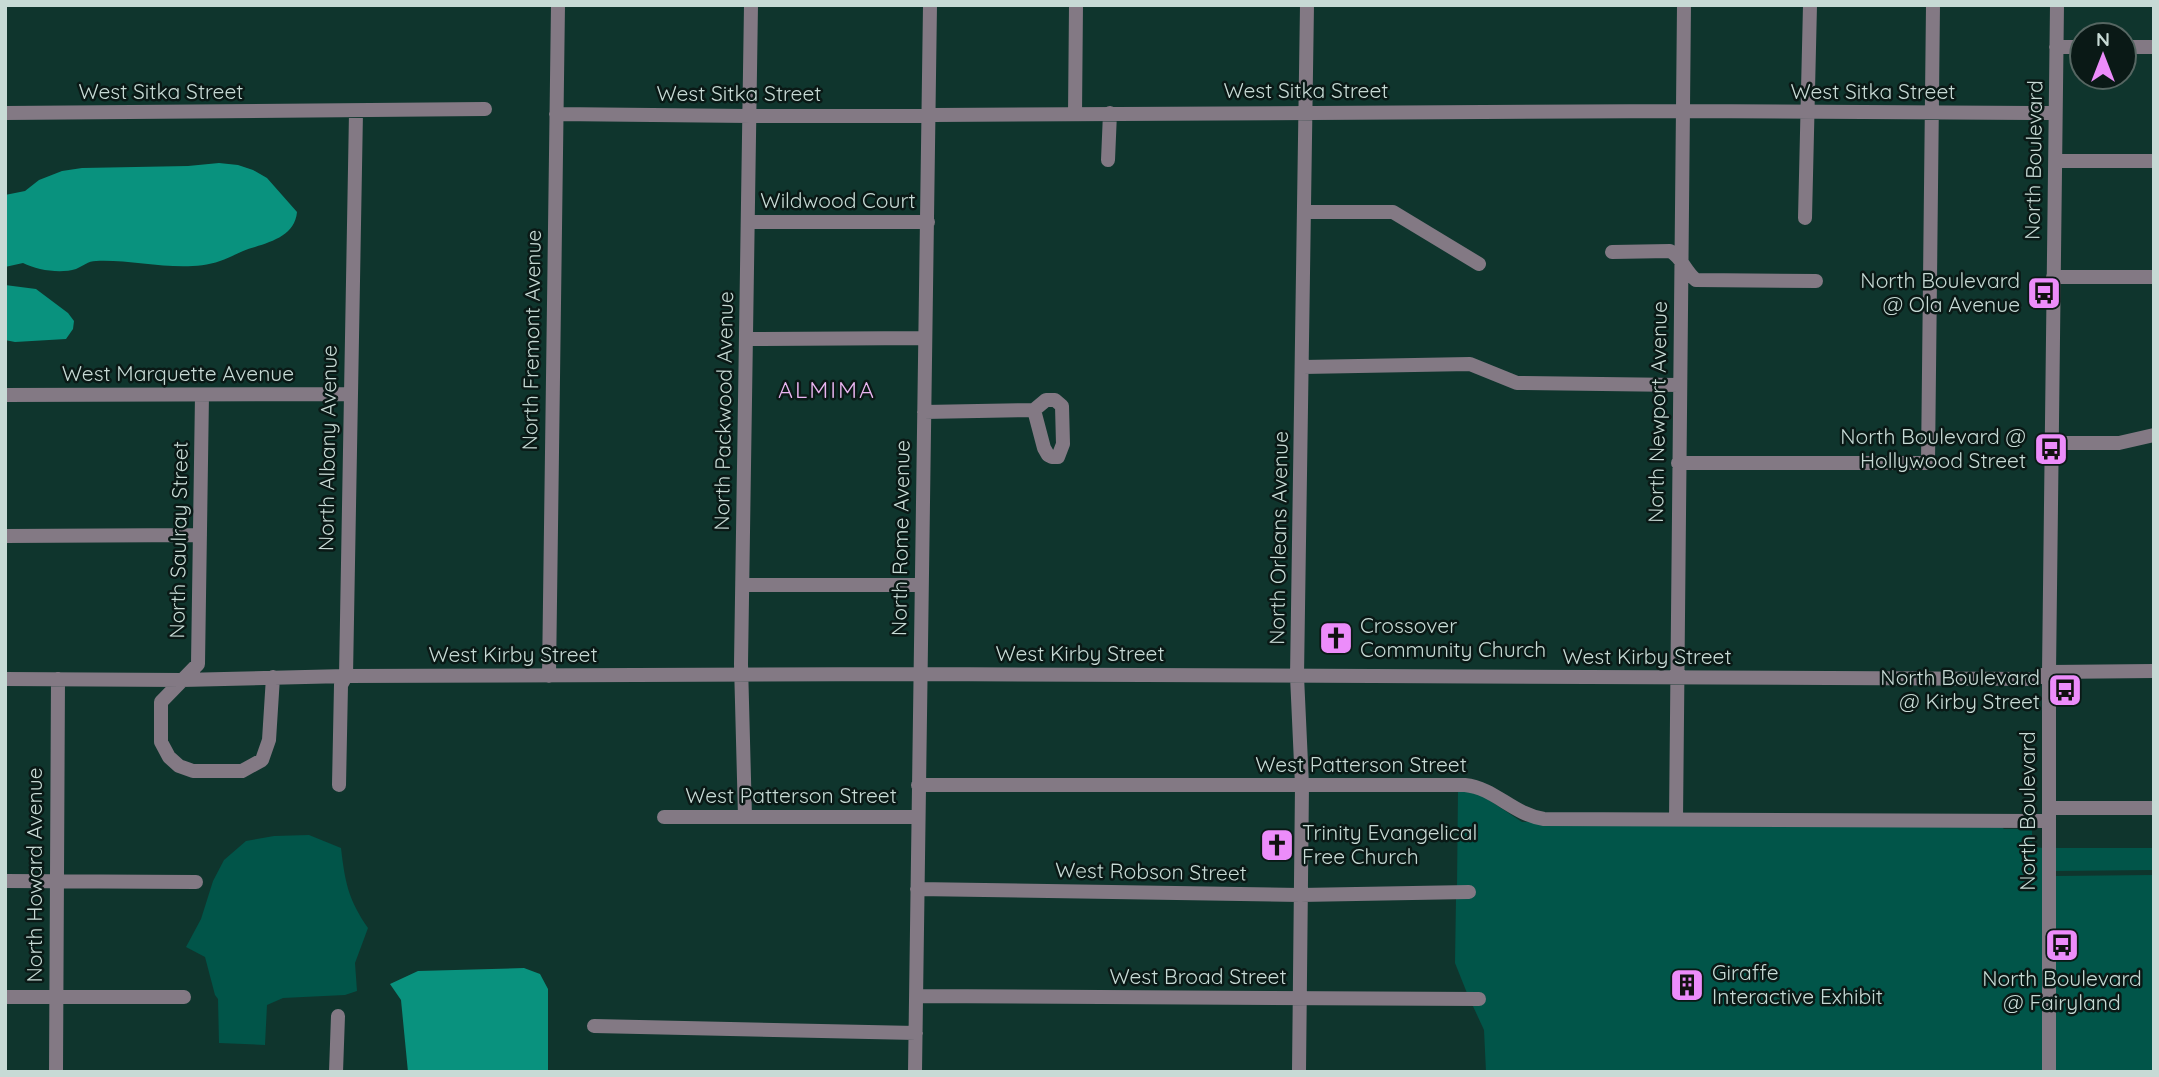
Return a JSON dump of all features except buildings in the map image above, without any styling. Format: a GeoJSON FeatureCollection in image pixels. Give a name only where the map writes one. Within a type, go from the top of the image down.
{"type":"FeatureCollection","features":[{"type":"Feature","properties":{"kind":"street","name":"North Fremont Avenue"},"geometry":{"type":"LineString","coordinates":[[549,676],[558,5]]}},
{"type":"Feature","properties":{"kind":"street","name":"North Packwood Avenue"},"geometry":{"type":"LineString","coordinates":[[745,817],[742,675],[751,5]]}},
{"type":"Feature","properties":{"kind":"street","name":"North Rome Avenue"},"geometry":{"type":"LineString","coordinates":[[915,1072],[930,5]]}},
{"type":"Feature","properties":{"kind":"street"},"geometry":{"type":"LineString","coordinates":[[1075,114],[1076,5]]}},
{"type":"Feature","properties":{"kind":"street","name":"North Orleans Avenue"},"geometry":{"type":"LineString","coordinates":[[1299,1072],[1302,785],[1297,676],[1307,5]]}},
{"type":"Feature","properties":{"kind":"street","name":"North Newport Avenue"},"geometry":{"type":"LineString","coordinates":[[1676,820],[1684,5]]}},
{"type":"Feature","properties":{"kind":"street"},"geometry":{"type":"LineString","coordinates":[[1805,218],[1810,5]]}},
{"type":"Feature","properties":{"kind":"street"},"geometry":{"type":"LineString","coordinates":[[1678,463],[1928,463],[1933,5]]}},
{"type":"Feature","properties":{"kind":"street","name":"North Boulevard"},"geometry":{"type":"LineString","coordinates":[[2049,1072],[2049,672],[2057,5]]}},
{"type":"Feature","properties":{"kind":"street"},"geometry":{"type":"LineString","coordinates":[[2056,47],[2068,47]]}},
{"type":"Feature","properties":{"kind":"street","name":"West Sitka Street"},"geometry":{"type":"LineString","coordinates":[[5,113],[485,109]]}},
{"type":"Feature","properties":{"kind":"street","name":"West Sitka Street"},"geometry":{"type":"LineString","coordinates":[[556,114],[749,116],[1683,111],[2055,113]]}},
{"type":"Feature","properties":{"kind":"street","name":"North Albany Avenue"},"geometry":{"type":"LineString","coordinates":[[339,785],[341,685],[346,676],[356,112]]}},
{"type":"Feature","properties":{"kind":"street"},"geometry":{"type":"LineString","coordinates":[[1108,160],[1110,113]]}},
{"type":"Feature","properties":{"kind":"street"},"geometry":{"type":"LineString","coordinates":[[2055,161],[2154,160]]}},
{"type":"Feature","properties":{"kind":"street"},"geometry":{"type":"LineString","coordinates":[[1304,212],[1393,212],[1479,264]]}},
{"type":"Feature","properties":{"kind":"street","name":"Wildwood Court"},"geometry":{"type":"LineString","coordinates":[[748,222],[928,222]]}},
{"type":"Feature","properties":{"kind":"street"},"geometry":{"type":"LineString","coordinates":[[1612,252],[1670,251],[1680,259],[1689,275],[1696,279],[1816,281]]}},
{"type":"Feature","properties":{"kind":"street"},"geometry":{"type":"LineString","coordinates":[[2053,276],[2154,277]]}},
{"type":"Feature","properties":{"kind":"street"},"geometry":{"type":"LineString","coordinates":[[747,339],[925,338]]}},
{"type":"Feature","properties":{"kind":"street"},"geometry":{"type":"LineString","coordinates":[[1303,367],[1470,364],[1517,383],[1679,385]]}},
{"type":"Feature","properties":{"kind":"street","name":"West Marquette Avenue"},"geometry":{"type":"LineString","coordinates":[[5,395],[350,394]]}},
{"type":"Feature","properties":{"kind":"street","name":"North Saulray Street"},"geometry":{"type":"LineString","coordinates":[[182,680],[198,664],[202,395]]}},
{"type":"Feature","properties":{"kind":"street"},"geometry":{"type":"LineString","coordinates":[[924,412],[1034,410]]}},
{"type":"Feature","properties":{"kind":"street"},"geometry":{"type":"LineString","coordinates":[[2052,443],[2119,443],[2154,435]]}},
{"type":"Feature","properties":{"kind":"street"},"geometry":{"type":"LineString","coordinates":[[5,536],[200,535]]}},
{"type":"Feature","properties":{"kind":"street"},"geometry":{"type":"LineString","coordinates":[[743,585],[921,585]]}},
{"type":"Feature","properties":{"kind":"street","name":"West Kirby Street"},"geometry":{"type":"LineString","coordinates":[[5,679],[919,674],[2035,679],[2049,672],[2154,671]]}},
{"type":"Feature","properties":{"kind":"street"},"geometry":{"type":"LineString","coordinates":[[182,680],[160,702],[161,742],[169,757],[179,766],[193,771],[242,771],[262,760],[270,740],[273,677]]}},
{"type":"Feature","properties":{"kind":"street","name":"North Howard Avenue"},"geometry":{"type":"LineString","coordinates":[[56,1072],[58,679]]}},
{"type":"Feature","properties":{"kind":"street","name":"West Patterson Street"},"geometry":{"type":"LineString","coordinates":[[918,785],[1473,785],[1536,818],[1676,820],[2049,815],[2154,808]]}},
{"type":"Feature","properties":{"kind":"street","name":"West Patterson Street"},"geometry":{"type":"LineString","coordinates":[[664,817],[918,817]]}},
{"type":"Feature","properties":{"kind":"street"},"geometry":{"type":"LineString","coordinates":[[5,881],[196,881]]}},
{"type":"Feature","properties":{"kind":"street","name":"West Robson Street"},"geometry":{"type":"LineString","coordinates":[[917,890],[1300,895],[1469,892]]}},
{"type":"Feature","properties":{"kind":"street","name":"West Broad Street"},"geometry":{"type":"LineString","coordinates":[[916,996],[1479,999]]}},
{"type":"Feature","properties":{"kind":"street"},"geometry":{"type":"LineString","coordinates":[[5,997],[184,997]]}},
{"type":"Feature","properties":{"kind":"street"},"geometry":{"type":"LineString","coordinates":[[336,1072],[338,1016]]}},
{"type":"Feature","properties":{"kind":"street"},"geometry":{"type":"LineString","coordinates":[[594,1026],[916,1032]]}},
{"type":"Feature","properties":{"kind":"shaded area"},"geometry":{"type":"Polygon","coordinates":[[[219,163],[238,165],[267,178],[297,212],[288,231],[269,242],[206,265],[175,266],[96,261],[63,271],[35,268],[23,263],[5,267],[5,195],[25,191],[39,180],[62,171],[82,168],[219,163]]]}},
{"type":"Feature","properties":{"kind":"shaded area"},"geometry":{"type":"Polygon","coordinates":[[[5,285],[36,289],[68,313],[74,321],[73,329],[66,339],[15,342],[5,340],[5,285]]]}},
{"type":"Feature","properties":{"kind":"shaded area"},"geometry":{"type":"Polygon","coordinates":[[[1458,790],[1480,794],[1522,822],[2001,826],[2004,829],[2032,829],[2032,847],[2044,848],[2044,1072],[1486,1072],[1484,1030],[1472,1004],[1484,1004],[1484,994],[1467,993],[1455,963],[1456,898],[1474,897],[1474,887],[1457,887],[1458,790]]]}},
{"type":"Feature","properties":{"kind":"shaded area"},"geometry":{"type":"Polygon","coordinates":[[[309,835],[341,848],[348,890],[368,928],[355,963],[357,991],[345,995],[283,998],[267,1005],[265,1045],[219,1043],[218,999],[205,957],[186,947],[201,919],[213,881],[224,860],[246,841],[274,836],[309,835]]]}},
{"type":"Feature","properties":{"kind":"shaded area"},"geometry":{"type":"Polygon","coordinates":[[[2054,848],[2154,848],[2154,870],[2054,871],[2054,848]]]}},
{"type":"Feature","properties":{"kind":"shaded area"},"geometry":{"type":"Polygon","coordinates":[[[2154,875],[2154,1072],[2054,1072],[2054,876],[2154,875]]]}},
{"type":"Feature","properties":{"kind":"shaded area"},"geometry":{"type":"Polygon","coordinates":[[[524,968],[540,974],[548,989],[548,1072],[408,1072],[401,1000],[390,984],[418,971],[524,968]]]}},
{"type":"Feature","properties":{"kind":"place","name":"North Boulevard @ Ola Avenue"},"geometry":{"type":"Point","coordinates":[2044,293]}},
{"type":"Feature","properties":{"kind":"place","name":"North Boulevard @ Hollywood Street"},"geometry":{"type":"Point","coordinates":[2051,449]}},
{"type":"Feature","properties":{"kind":"place","name":"Crossover Community Church"},"geometry":{"type":"Point","coordinates":[1336,638]}},
{"type":"Feature","properties":{"kind":"place","name":"North Boulevard @ Kirby Street"},"geometry":{"type":"Point","coordinates":[2065,690]}},
{"type":"Feature","properties":{"kind":"place","name":"Trinity Evangelical Free Church"},"geometry":{"type":"Point","coordinates":[1277,845]}},
{"type":"Feature","properties":{"kind":"place","name":"North Boulevard @ Fairyland"},"geometry":{"type":"Point","coordinates":[2062,945]}},
{"type":"Feature","properties":{"kind":"place","name":"Giraffe Interactive Exhibit"},"geometry":{"type":"Point","coordinates":[1687,985]}},
{"type":"Feature","properties":{"kind":"district","name":"ALMIMA"},"geometry":{"type":"Point","coordinates":[827,390]}}]}
